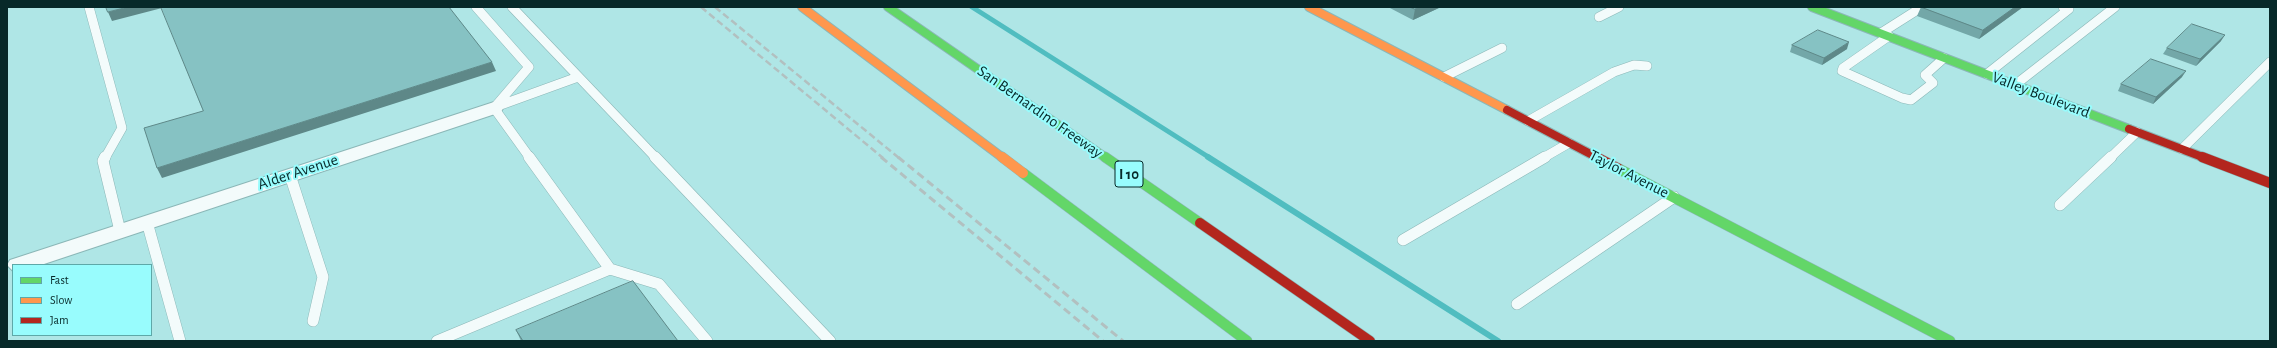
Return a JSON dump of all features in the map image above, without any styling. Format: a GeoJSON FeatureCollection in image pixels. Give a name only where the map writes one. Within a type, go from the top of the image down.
{"type":"FeatureCollection","features":[{"type":"Feature","properties":{"kind":"main road"},"geometry":{"type":"LineString","coordinates":[[802,7],[1247,341]]}},
{"type":"Feature","properties":{"kind":"main road","name":"San Bernardino Freeway"},"geometry":{"type":"LineString","coordinates":[[888,7],[1370,341]]}},
{"type":"Feature","properties":{"kind":"main road","name":"Taylor Avenue"},"geometry":{"type":"LineString","coordinates":[[1309,7],[1950,341]]}},
{"type":"Feature","properties":{"kind":"main road","name":"Valley Boulevard"},"geometry":{"type":"LineString","coordinates":[[1813,7],[2270,183]]}},
{"type":"Feature","properties":{"kind":"street","name":"Alder Avenue"},"geometry":{"type":"LineString","coordinates":[[21,264],[494,108]]}},
{"type":"Feature","properties":{"kind":"lane"},"geometry":{"type":"LineString","coordinates":[[89,7],[122,128],[103,161],[120,231]]}},
{"type":"Feature","properties":{"kind":"lane"},"geometry":{"type":"LineString","coordinates":[[476,7],[529,67],[494,108],[610,269],[660,284],[706,341]]}},
{"type":"Feature","properties":{"kind":"lane"},"geometry":{"type":"LineString","coordinates":[[512,7],[830,341]]}},
{"type":"Feature","properties":{"kind":"lane"},"geometry":{"type":"LineString","coordinates":[[1599,17],[1619,7]]}},
{"type":"Feature","properties":{"kind":"lane"},"geometry":{"type":"LineString","coordinates":[[1922,7],[1843,68],[1842,71],[1902,98],[1911,100],[1933,83],[1925,75],[1944,58]]}},
{"type":"Feature","properties":{"kind":"lane"},"geometry":{"type":"LineString","coordinates":[[1987,74],[2069,9],[2063,7]]}},
{"type":"Feature","properties":{"kind":"lane"},"geometry":{"type":"LineString","coordinates":[[2015,85],[2115,7]]}},
{"type":"Feature","properties":{"kind":"lane"},"geometry":{"type":"LineString","coordinates":[[1444,77],[1502,48]]}},
{"type":"Feature","properties":{"kind":"lane"},"geometry":{"type":"LineString","coordinates":[[2182,149],[2270,62]]}},
{"type":"Feature","properties":{"kind":"lane"},"geometry":{"type":"LineString","coordinates":[[1528,121],[1614,72],[1634,65],[1647,66]]}},
{"type":"Feature","properties":{"kind":"lane","name":"Alder Avenue"},"geometry":{"type":"LineString","coordinates":[[494,108],[578,77]]}},
{"type":"Feature","properties":{"kind":"lane"},"geometry":{"type":"LineString","coordinates":[[2060,205],[2138,132]]}},
{"type":"Feature","properties":{"kind":"lane"},"geometry":{"type":"LineString","coordinates":[[1403,240],[1569,142]]}},
{"type":"Feature","properties":{"kind":"lane"},"geometry":{"type":"LineString","coordinates":[[290,175],[323,277],[313,321]]}},
{"type":"Feature","properties":{"kind":"lane"},"geometry":{"type":"LineString","coordinates":[[1517,304],[1674,197]]}},
{"type":"Feature","properties":{"kind":"lane"},"geometry":{"type":"LineString","coordinates":[[147,222],[180,341]]}},
{"type":"Feature","properties":{"kind":"lane"},"geometry":{"type":"LineString","coordinates":[[437,341],[610,269]]}},
{"type":"Feature","properties":{"kind":"building"},"geometry":{"type":"Polygon","coordinates":[[[106,7],[128,7],[108,12],[106,7]]]}},
{"type":"Feature","properties":{"kind":"building"},"geometry":{"type":"Polygon","coordinates":[[[161,7],[449,7],[492,62],[157,168],[144,128],[203,111],[161,7]]]}},
{"type":"Feature","properties":{"kind":"building"},"geometry":{"type":"Polygon","coordinates":[[[1921,7],[2015,7],[1983,30],[1921,7]]]}},
{"type":"Feature","properties":{"kind":"building"},"geometry":{"type":"Polygon","coordinates":[[[2192,24],[2225,35],[2200,59],[2167,48],[2192,24]]]}},
{"type":"Feature","properties":{"kind":"building"},"geometry":{"type":"Polygon","coordinates":[[[1818,30],[1849,42],[1824,58],[1792,45],[1818,30]]]}},
{"type":"Feature","properties":{"kind":"building"},"geometry":{"type":"Polygon","coordinates":[[[2151,59],[2186,71],[2156,97],[2121,84],[2151,59]]]}},
{"type":"Feature","properties":{"kind":"building"},"geometry":{"type":"Polygon","coordinates":[[[633,281],[678,341],[523,341],[516,330],[633,281]]]}},
{"type":"Feature","properties":{"kind":"waterway"},"geometry":{"type":"LineString","coordinates":[[972,7],[1210,158]]}},
{"type":"Feature","properties":{"kind":"waterway"},"geometry":{"type":"LineString","coordinates":[[1208,157],[1498,341]]}},
{"type":"Feature","properties":{"kind":"railway"},"geometry":{"type":"LineString","coordinates":[[701,7],[883,158]]}},
{"type":"Feature","properties":{"kind":"railway"},"geometry":{"type":"LineString","coordinates":[[715,7],[899,158]]}},
{"type":"Feature","properties":{"kind":"railway"},"geometry":{"type":"LineString","coordinates":[[881,157],[1103,341]]}},
{"type":"Feature","properties":{"kind":"railway"},"geometry":{"type":"LineString","coordinates":[[898,157],[1123,341]]}},
{"type":"Feature","properties":{"kind":"traffic: fast"},"geometry":{"type":"LineString","coordinates":[[888,7],[1200,223]]}},
{"type":"Feature","properties":{"kind":"traffic: fast"},"geometry":{"type":"LineString","coordinates":[[1812,7],[2129,129]]}},
{"type":"Feature","properties":{"kind":"traffic: fast"},"geometry":{"type":"LineString","coordinates":[[1619,169],[1950,341]]}},
{"type":"Feature","properties":{"kind":"traffic: fast"},"geometry":{"type":"LineString","coordinates":[[1023,173],[1247,341]]}},
{"type":"Feature","properties":{"kind":"traffic: slow"},"geometry":{"type":"LineString","coordinates":[[802,7],[1023,173]]}},
{"type":"Feature","properties":{"kind":"traffic: slow"},"geometry":{"type":"LineString","coordinates":[[1309,7],[1507,110]]}},
{"type":"Feature","properties":{"kind":"traffic: jam"},"geometry":{"type":"LineString","coordinates":[[1507,110],[1619,169]]}},
{"type":"Feature","properties":{"kind":"traffic: jam"},"geometry":{"type":"LineString","coordinates":[[2129,129],[2270,183]]}},
{"type":"Feature","properties":{"kind":"traffic: jam"},"geometry":{"type":"LineString","coordinates":[[1200,223],[1370,341]]}}]}
